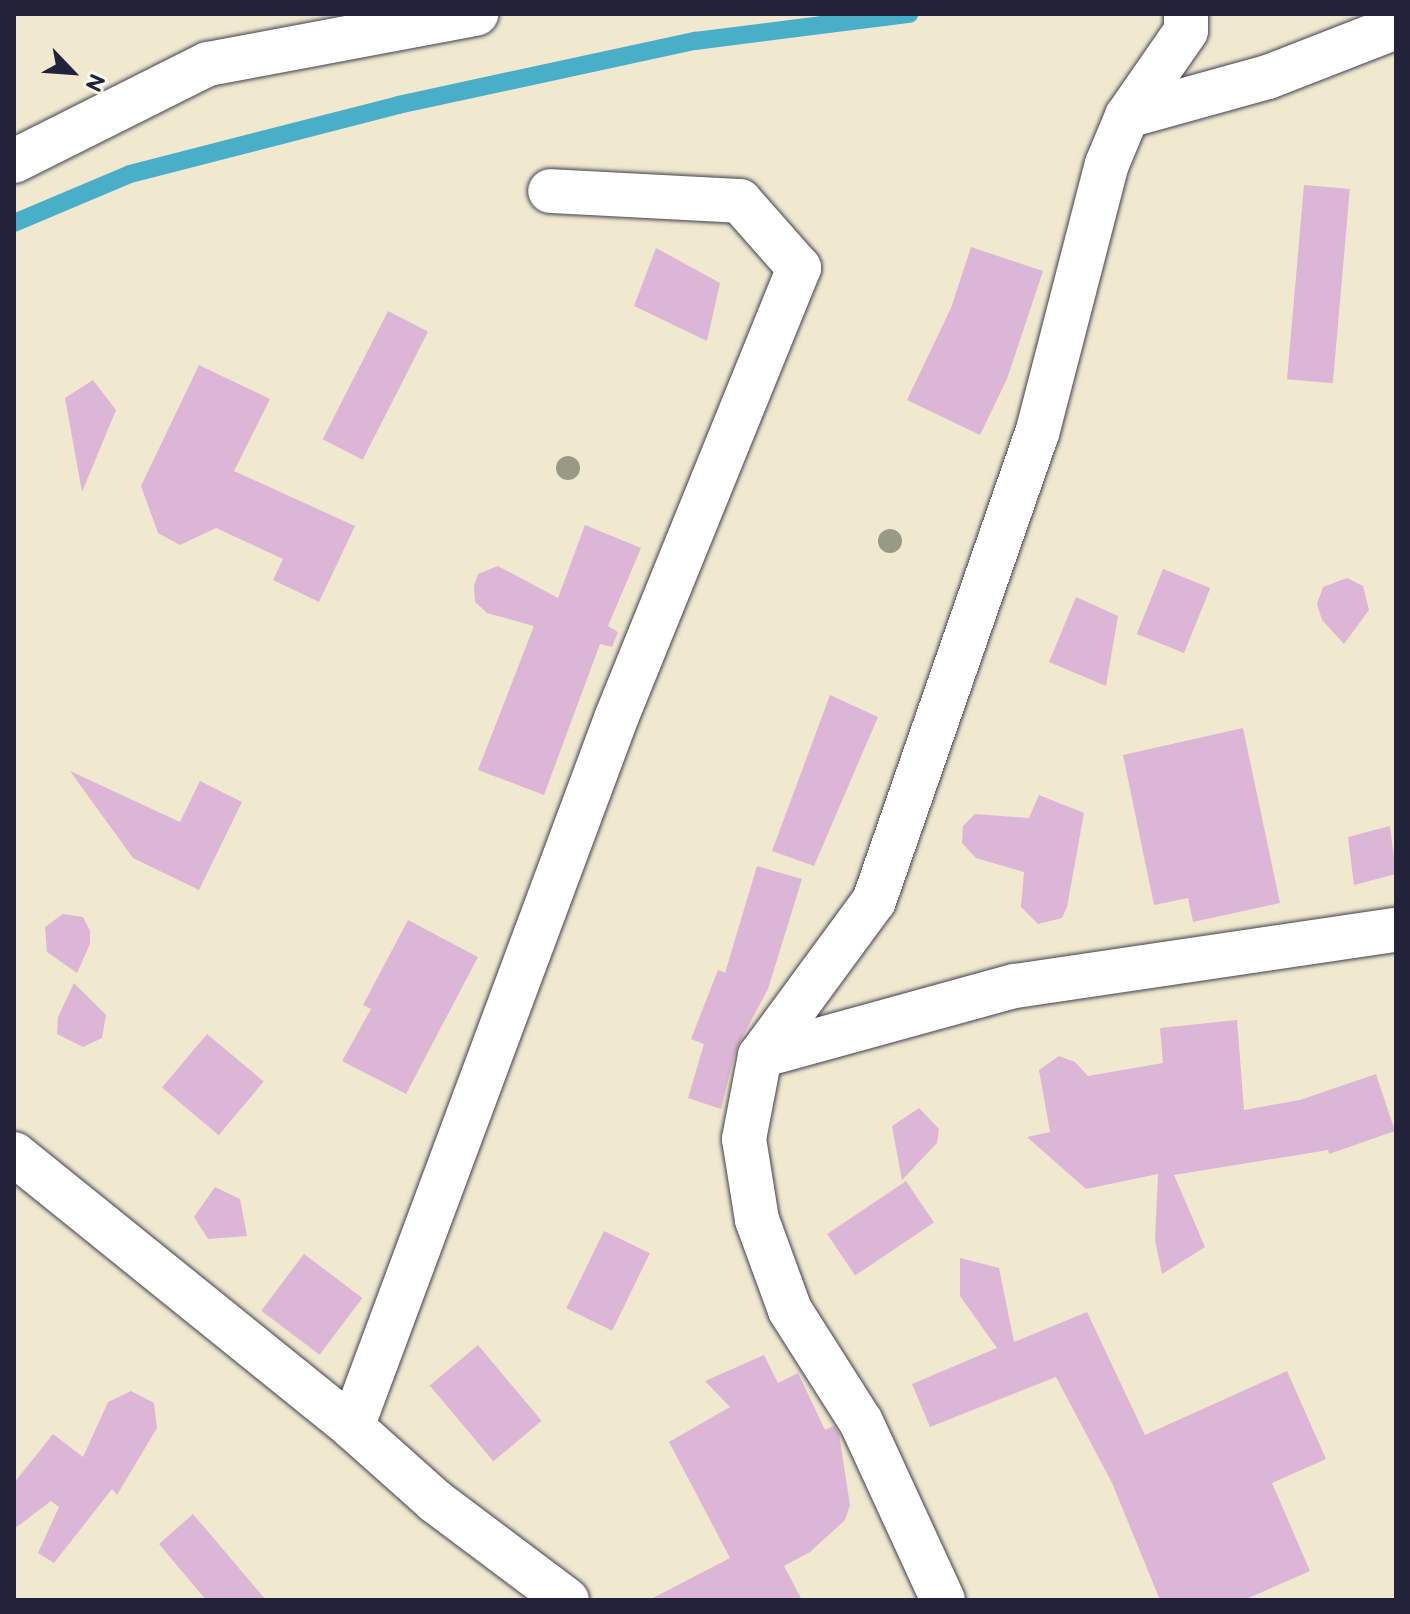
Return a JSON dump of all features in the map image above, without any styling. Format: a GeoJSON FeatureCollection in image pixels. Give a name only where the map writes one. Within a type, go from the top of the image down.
{"type":"FeatureCollection","features":[{"type":"Feature","properties":{"kind":"street"},"geometry":{"type":"LineString","coordinates":[[14,161],[208,64],[476,14]]}},
{"type":"Feature","properties":{"kind":"street"},"geometry":{"type":"LineString","coordinates":[[943,1600],[861,1422],[790,1310],[757,1220],[744,1139],[760,1056],[874,901],[1037,434],[1107,164],[1127,116],[1186,31],[1186,14]]}},
{"type":"Feature","properties":{"kind":"street"},"geometry":{"type":"LineString","coordinates":[[1127,116],[1268,77],[1396,27]]}},
{"type":"Feature","properties":{"kind":"street"},"geometry":{"type":"LineString","coordinates":[[352,1427],[617,716],[799,268],[740,201],[550,191]]}},
{"type":"Feature","properties":{"kind":"street"},"geometry":{"type":"LineString","coordinates":[[760,1056],[1015,986],[1396,930]]}},
{"type":"Feature","properties":{"kind":"street"},"geometry":{"type":"LineString","coordinates":[[14,1154],[352,1427],[435,1501],[567,1600]]}},
{"type":"Feature","properties":{"kind":"building"},"geometry":{"type":"Polygon","coordinates":[[[1304,185],[1350,189],[1333,383],[1287,379],[1304,185]]]}},
{"type":"Feature","properties":{"kind":"building"},"geometry":{"type":"Polygon","coordinates":[[[971,247],[1043,271],[1007,379],[980,435],[907,400],[951,308],[971,247]]]}},
{"type":"Feature","properties":{"kind":"building"},"geometry":{"type":"Polygon","coordinates":[[[656,248],[720,283],[707,341],[634,306],[656,248]]]}},
{"type":"Feature","properties":{"kind":"building"},"geometry":{"type":"Polygon","coordinates":[[[388,311],[428,331],[363,460],[323,439],[388,311]]]}},
{"type":"Feature","properties":{"kind":"building"},"geometry":{"type":"Polygon","coordinates":[[[199,365],[270,399],[234,471],[355,526],[319,602],[273,580],[283,559],[216,528],[180,545],[158,533],[141,486],[199,365]]]}},
{"type":"Feature","properties":{"kind":"building"},"geometry":{"type":"Polygon","coordinates":[[[93,380],[116,410],[82,492],[65,398],[93,380]]]}},
{"type":"Feature","properties":{"kind":"building"},"geometry":{"type":"Polygon","coordinates":[[[585,525],[641,548],[608,626],[618,632],[612,647],[600,644],[544,795],[478,770],[534,626],[487,613],[475,602],[474,586],[478,574],[498,566],[558,598],[585,525]]]}},
{"type":"Feature","properties":{"kind":"building"},"geometry":{"type":"Polygon","coordinates":[[[1163,569],[1210,588],[1184,653],[1137,634],[1163,569]]]}},
{"type":"Feature","properties":{"kind":"building"},"geometry":{"type":"Polygon","coordinates":[[[1347,578],[1363,586],[1369,610],[1344,644],[1322,620],[1317,604],[1323,587],[1347,578]]]}},
{"type":"Feature","properties":{"kind":"building"},"geometry":{"type":"Polygon","coordinates":[[[1076,597],[1118,616],[1106,686],[1049,662],[1076,597]]]}},
{"type":"Feature","properties":{"kind":"building"},"geometry":{"type":"Polygon","coordinates":[[[830,695],[878,717],[814,866],[772,851],[830,695]]]}},
{"type":"Feature","properties":{"kind":"building"},"geometry":{"type":"Polygon","coordinates":[[[1243,728],[1280,903],[1193,922],[1188,898],[1154,905],[1123,755],[1243,728]]]}},
{"type":"Feature","properties":{"kind":"building"},"geometry":{"type":"Polygon","coordinates":[[[70,771],[180,822],[200,781],[242,802],[199,890],[133,858],[70,771]]]}},
{"type":"Feature","properties":{"kind":"building"},"geometry":{"type":"Polygon","coordinates":[[[1039,795],[1084,813],[1067,907],[1062,918],[1038,924],[1021,907],[1024,872],[976,858],[962,843],[963,826],[975,814],[1029,818],[1039,795]]]}},
{"type":"Feature","properties":{"kind":"building"},"geometry":{"type":"Polygon","coordinates":[[[1390,826],[1396,874],[1354,885],[1348,837],[1390,826]]]}},
{"type":"Feature","properties":{"kind":"building"},"geometry":{"type":"Polygon","coordinates":[[[757,866],[802,879],[768,989],[736,1049],[721,1109],[688,1098],[704,1044],[691,1039],[718,970],[725,973],[757,866]]]}},
{"type":"Feature","properties":{"kind":"building"},"geometry":{"type":"Polygon","coordinates":[[[63,914],[83,917],[90,931],[90,944],[77,973],[47,952],[45,927],[63,914]]]}},
{"type":"Feature","properties":{"kind":"building"},"geometry":{"type":"Polygon","coordinates":[[[408,920],[478,957],[406,1094],[342,1061],[371,1009],[363,1005],[408,920]]]}},
{"type":"Feature","properties":{"kind":"building"},"geometry":{"type":"Polygon","coordinates":[[[74,983],[106,1015],[102,1038],[83,1047],[57,1034],[58,1017],[74,983]]]}},
{"type":"Feature","properties":{"kind":"building"},"geometry":{"type":"Polygon","coordinates":[[[1237,1020],[1244,1110],[1300,1100],[1376,1074],[1395,1131],[1329,1154],[1328,1150],[1174,1175],[1205,1247],[1162,1274],[1155,1240],[1158,1174],[1086,1189],[1027,1137],[1050,1132],[1039,1070],[1059,1056],[1075,1062],[1088,1076],[1163,1063],[1160,1028],[1237,1020]]]}},
{"type":"Feature","properties":{"kind":"building"},"geometry":{"type":"Polygon","coordinates":[[[207,1034],[264,1082],[219,1135],[162,1088],[207,1034]]]}},
{"type":"Feature","properties":{"kind":"building"},"geometry":{"type":"Polygon","coordinates":[[[919,1108],[939,1129],[937,1143],[902,1180],[892,1126],[919,1108]]]}},
{"type":"Feature","properties":{"kind":"building"},"geometry":{"type":"Polygon","coordinates":[[[906,1181],[934,1222],[855,1276],[827,1234],[906,1181]]]}},
{"type":"Feature","properties":{"kind":"building"},"geometry":{"type":"Polygon","coordinates":[[[215,1187],[240,1199],[247,1236],[208,1239],[194,1217],[215,1187]]]}},
{"type":"Feature","properties":{"kind":"building"},"geometry":{"type":"Polygon","coordinates":[[[604,1231],[650,1253],[612,1331],[566,1308],[604,1231]]]}},
{"type":"Feature","properties":{"kind":"building"},"geometry":{"type":"Polygon","coordinates":[[[304,1254],[362,1298],[320,1355],[261,1311],[304,1254]]]}},
{"type":"Feature","properties":{"kind":"building"},"geometry":{"type":"Polygon","coordinates":[[[960,1258],[999,1268],[1014,1342],[1087,1312],[1145,1435],[1287,1371],[1326,1459],[1272,1483],[1310,1571],[1244,1600],[1160,1600],[1112,1483],[1056,1377],[930,1427],[912,1384],[997,1348],[960,1296],[960,1258]]]}},
{"type":"Feature","properties":{"kind":"building"},"geometry":{"type":"Polygon","coordinates":[[[478,1345],[542,1421],[493,1461],[430,1385],[478,1345]]]}},
{"type":"Feature","properties":{"kind":"building"},"geometry":{"type":"Polygon","coordinates":[[[764,1355],[778,1383],[798,1373],[825,1430],[834,1426],[839,1434],[850,1505],[845,1520],[810,1552],[784,1566],[802,1600],[649,1600],[730,1558],[669,1442],[730,1407],[705,1381],[764,1355]]]}},
{"type":"Feature","properties":{"kind":"building"},"geometry":{"type":"Polygon","coordinates":[[[131,1391],[154,1403],[157,1428],[117,1495],[112,1489],[54,1563],[38,1553],[59,1507],[51,1501],[14,1529],[14,1483],[53,1434],[83,1457],[108,1402],[131,1391]]]}},
{"type":"Feature","properties":{"kind":"building"},"geometry":{"type":"Polygon","coordinates":[[[193,1514],[266,1600],[206,1600],[159,1544],[193,1514]]]}},
{"type":"Feature","properties":{"kind":"waterway"},"geometry":{"type":"LineString","coordinates":[[14,223],[130,174],[398,105],[695,41],[909,14]]}}]}
